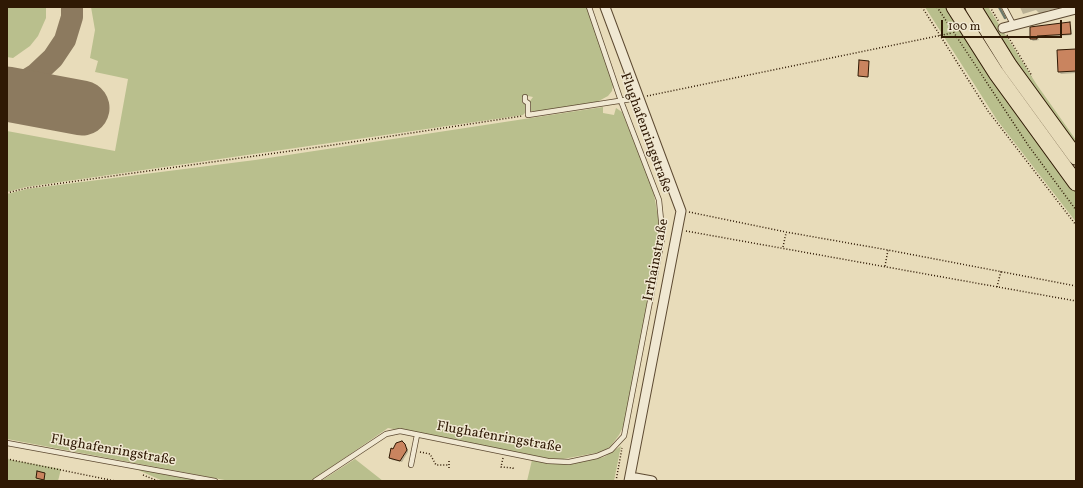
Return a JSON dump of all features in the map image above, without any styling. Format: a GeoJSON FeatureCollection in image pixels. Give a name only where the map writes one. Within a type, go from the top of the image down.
{"type":"FeatureCollection","features":[{"type":"Feature","properties":{"kind":"main road"},"geometry":{"type":"LineString","coordinates":[[954,7],[996,73],[1076,183]]}},
{"type":"Feature","properties":{"kind":"main road"},"geometry":{"type":"LineString","coordinates":[[973,7],[1010,65],[1076,156]]}},
{"type":"Feature","properties":{"kind":"street","name":"Irrhainstraße"},"geometry":{"type":"LineString","coordinates":[[605,7],[681,210],[629,479]]}},
{"type":"Feature","properties":{"kind":"street"},"geometry":{"type":"LineString","coordinates":[[1003,28],[1013,24],[1076,9]]}},
{"type":"Feature","properties":{"kind":"street"},"geometry":{"type":"LineString","coordinates":[[629,479],[652,481]]}},
{"type":"Feature","properties":{"kind":"lane","name":"Flughafenringstraße"},"geometry":{"type":"LineString","coordinates":[[315,481],[386,434],[400,431],[548,461],[568,462],[597,456],[611,450],[624,436],[662,239],[659,200],[621,101],[589,7]]}},
{"type":"Feature","properties":{"kind":"lane"},"geometry":{"type":"LineString","coordinates":[[1004,7],[1013,24]]}},
{"type":"Feature","properties":{"kind":"lane"},"geometry":{"type":"LineString","coordinates":[[525,97],[525,101],[528,103],[528,115],[638,98]]}},
{"type":"Feature","properties":{"kind":"lane"},"geometry":{"type":"LineString","coordinates":[[411,465],[417,435]]}},
{"type":"Feature","properties":{"kind":"lane","name":"Flughafenringstraße"},"geometry":{"type":"LineString","coordinates":[[7,443],[215,481]]}},
{"type":"Feature","properties":{"kind":"path"},"geometry":{"type":"LineString","coordinates":[[922,7],[988,111],[1076,224]]}},
{"type":"Feature","properties":{"kind":"path"},"geometry":{"type":"LineString","coordinates":[[936,7],[1028,146],[1076,210]]}},
{"type":"Feature","properties":{"kind":"path"},"geometry":{"type":"LineString","coordinates":[[990,7],[1034,78]]}},
{"type":"Feature","properties":{"kind":"path"},"geometry":{"type":"LineString","coordinates":[[638,98],[952,33]]}},
{"type":"Feature","properties":{"kind":"path"},"geometry":{"type":"LineString","coordinates":[[7,193],[27,188],[333,145],[528,115]]}},
{"type":"Feature","properties":{"kind":"path"},"geometry":{"type":"LineString","coordinates":[[681,210],[786,232],[1076,286]]}},
{"type":"Feature","properties":{"kind":"path"},"geometry":{"type":"LineString","coordinates":[[678,230],[783,247],[1076,301]]}},
{"type":"Feature","properties":{"kind":"path"},"geometry":{"type":"LineString","coordinates":[[783,247],[786,232]]}},
{"type":"Feature","properties":{"kind":"path"},"geometry":{"type":"LineString","coordinates":[[885,266],[888,250]]}},
{"type":"Feature","properties":{"kind":"path"},"geometry":{"type":"LineString","coordinates":[[997,287],[1001,271]]}},
{"type":"Feature","properties":{"kind":"path"},"geometry":{"type":"LineString","coordinates":[[616,481],[624,436]]}},
{"type":"Feature","properties":{"kind":"path"},"geometry":{"type":"LineString","coordinates":[[414,451],[430,454],[436,465],[449,465]]}},
{"type":"Feature","properties":{"kind":"path"},"geometry":{"type":"LineString","coordinates":[[504,452],[501,467],[513,468],[513,470]]}},
{"type":"Feature","properties":{"kind":"path"},"geometry":{"type":"LineString","coordinates":[[7,459],[116,481]]}},
{"type":"Feature","properties":{"kind":"path"},"geometry":{"type":"LineString","coordinates":[[449,459],[449,468]]}},
{"type":"Feature","properties":{"kind":"green space"},"geometry":{"type":"Polygon","coordinates":[[[7,7],[46,7],[46,18],[38,36],[30,46],[13,58],[7,57],[7,7]]]}},
{"type":"Feature","properties":{"kind":"green space"},"geometry":{"type":"Polygon","coordinates":[[[91,7],[587,7],[605,54],[613,85],[612,91],[608,96],[595,103],[531,111],[530,101],[533,97],[523,95],[522,103],[526,104],[525,113],[523,115],[26,187],[7,192],[7,131],[115,151],[128,79],[95,72],[98,61],[90,58],[95,30],[91,7]]]}},
{"type":"Feature","properties":{"kind":"green space"},"geometry":{"type":"Polygon","coordinates":[[[925,7],[949,7],[1076,190],[1076,222],[997,120],[925,7]]]}},
{"type":"Feature","properties":{"kind":"green space"},"geometry":{"type":"Polygon","coordinates":[[[979,7],[988,7],[1037,85],[1076,140],[1076,148],[1032,89],[979,7]]]}},
{"type":"Feature","properties":{"kind":"green space"},"geometry":{"type":"Polygon","coordinates":[[[603,107],[603,113],[614,115],[616,108],[622,112],[653,189],[660,228],[659,244],[625,423],[619,435],[610,447],[601,452],[563,459],[546,458],[388,428],[311,481],[230,481],[7,439],[7,194],[27,189],[255,160],[603,107]]]}},
{"type":"Feature","properties":{"kind":"green space"},"geometry":{"type":"Polygon","coordinates":[[[621,446],[614,481],[527,481],[532,460],[554,464],[568,464],[604,457],[621,446]]]}},
{"type":"Feature","properties":{"kind":"green space"},"geometry":{"type":"Polygon","coordinates":[[[7,459],[61,469],[58,481],[7,481],[7,459]]]}},
{"type":"Feature","properties":{"kind":"green space"},"geometry":{"type":"Polygon","coordinates":[[[355,459],[383,481],[321,481],[355,459]]]}},
{"type":"Feature","properties":{"kind":"green space"},"geometry":{"type":"Polygon","coordinates":[[[136,469],[203,481],[163,481],[136,469]]]}},
{"type":"Feature","properties":{"kind":"building"},"geometry":{"type":"Polygon","coordinates":[[[1070,22],[1071,34],[1037,36],[1037,39],[1030,39],[1030,27],[1070,22]]]}},
{"type":"Feature","properties":{"kind":"building"},"geometry":{"type":"Polygon","coordinates":[[[1076,49],[1076,71],[1058,72],[1057,50],[1076,49]]]}},
{"type":"Feature","properties":{"kind":"building"},"geometry":{"type":"Polygon","coordinates":[[[859,60],[869,61],[868,77],[858,76],[859,60]]]}},
{"type":"Feature","properties":{"kind":"building"},"geometry":{"type":"Polygon","coordinates":[[[402,441],[407,450],[400,461],[389,458],[391,448],[393,449],[396,443],[402,441]]]}},
{"type":"Feature","properties":{"kind":"building"},"geometry":{"type":"Polygon","coordinates":[[[37,471],[45,473],[44,480],[36,478],[37,471]]]}},
{"type":"Feature","properties":{"kind":"waterway"},"geometry":{"type":"LineString","coordinates":[[999,7],[1005,18]]}},
{"type":"Feature","properties":{"kind":"taxiway"},"geometry":{"type":"LineString","coordinates":[[7,86],[23,82],[36,74],[53,58],[65,40],[72,17],[72,7]]}},
{"type":"Feature","properties":{"kind":"runway"},"geometry":{"type":"LineString","coordinates":[[7,94],[82,108]]}}]}
